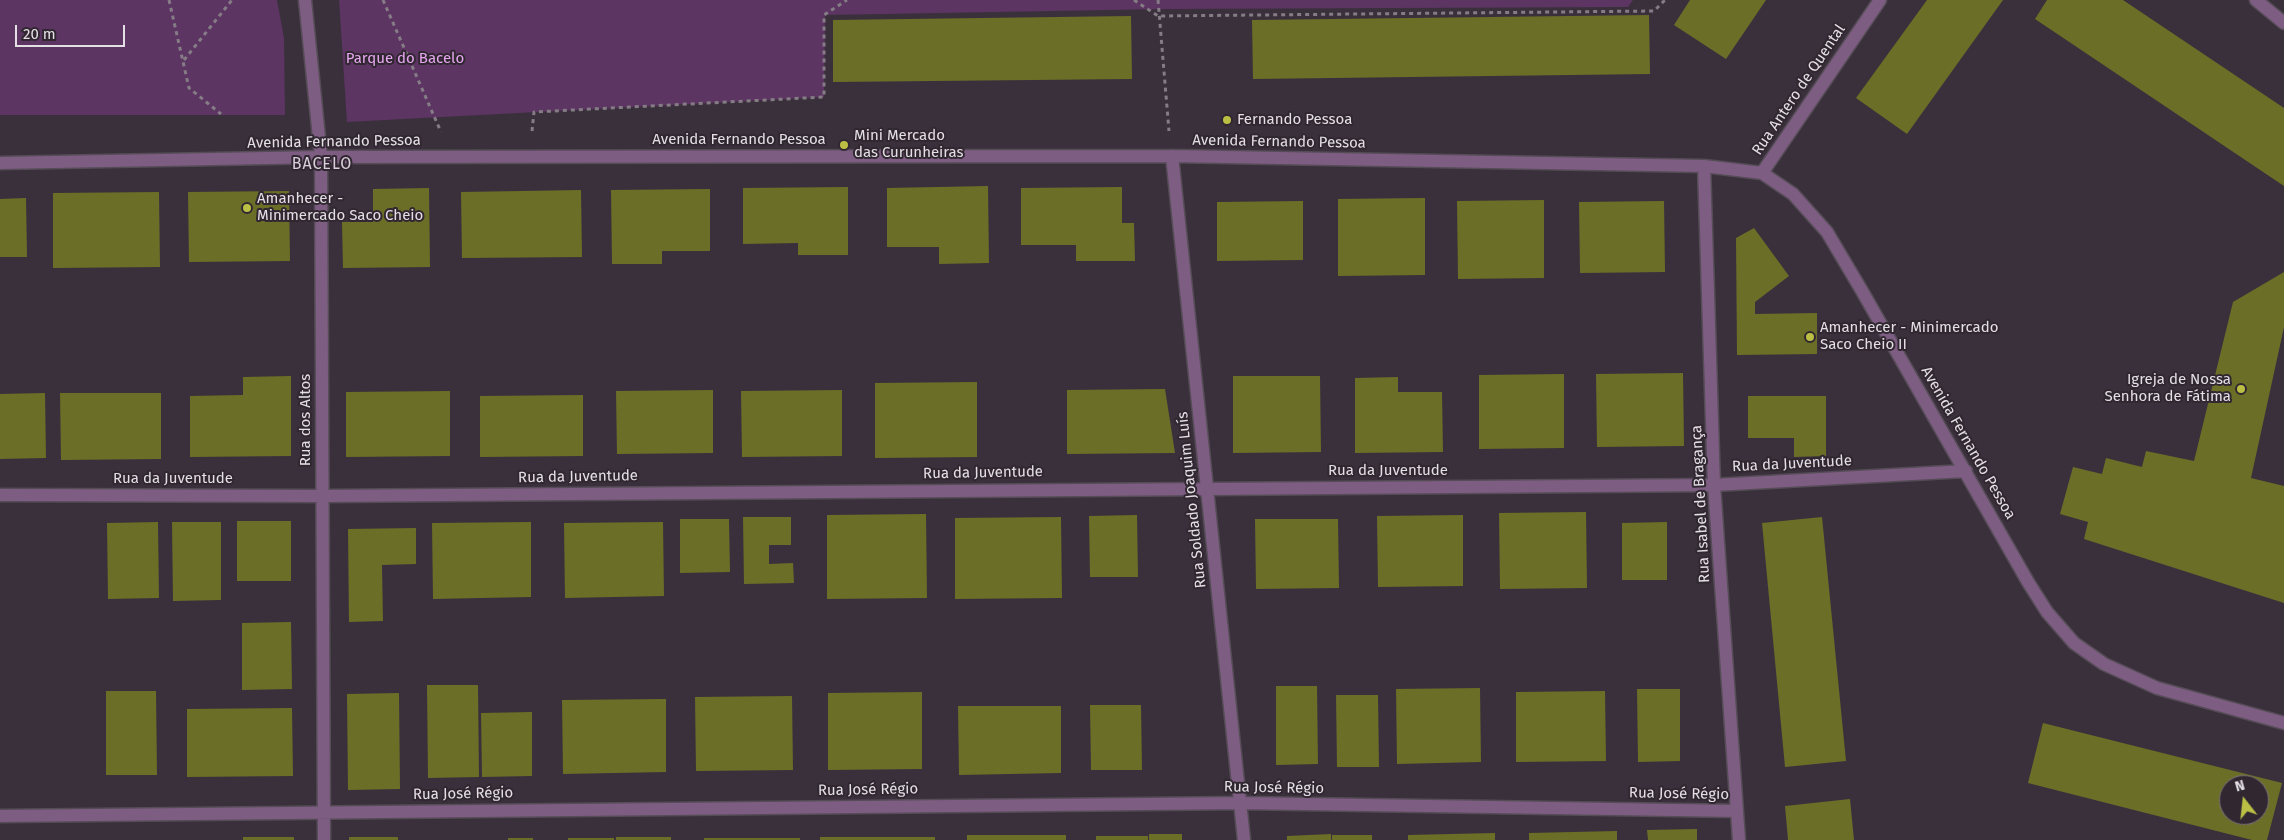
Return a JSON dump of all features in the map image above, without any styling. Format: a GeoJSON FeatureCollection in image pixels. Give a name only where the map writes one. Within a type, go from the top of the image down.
{"type":"FeatureCollection","features":[{"type":"Feature","properties":{"kind":"street","name":"Rua dos Altos"},"geometry":{"type":"LineString","coordinates":[[305,0],[321,157],[324,840]]}},
{"type":"Feature","properties":{"kind":"street","name":"Rua Antero de Quental"},"geometry":{"type":"LineString","coordinates":[[1762,173],[1880,0]]}},
{"type":"Feature","properties":{"kind":"street"},"geometry":{"type":"LineString","coordinates":[[2256,0],[2284,23]]}},
{"type":"Feature","properties":{"kind":"street","name":"Avenida Fernando Pessoa"},"geometry":{"type":"LineString","coordinates":[[0,164],[321,157],[1172,156],[1704,166],[1762,173],[1793,194],[1826,232],[1966,471],[2028,582],[2047,612],[2074,643],[2104,664],[2158,688],[2284,723]]}},
{"type":"Feature","properties":{"kind":"street","name":"Rua Soldado Joaquim Luís"},"geometry":{"type":"LineString","coordinates":[[1172,156],[1244,840]]}},
{"type":"Feature","properties":{"kind":"street","name":"Rua Isabel de Bragança"},"geometry":{"type":"LineString","coordinates":[[1704,166],[1714,485],[1739,840]]}},
{"type":"Feature","properties":{"kind":"street","name":"Rua da Juventude"},"geometry":{"type":"LineString","coordinates":[[0,495],[323,496],[1714,485],[1966,471]]}},
{"type":"Feature","properties":{"kind":"street","name":"Rua José Régio"},"geometry":{"type":"LineString","coordinates":[[0,816],[1241,803],[1737,811]]}},
{"type":"Feature","properties":{"kind":"path"},"geometry":{"type":"LineString","coordinates":[[169,0],[190,88],[221,114]]}},
{"type":"Feature","properties":{"kind":"path"},"geometry":{"type":"LineString","coordinates":[[183,61],[232,0]]}},
{"type":"Feature","properties":{"kind":"path"},"geometry":{"type":"LineString","coordinates":[[383,0],[442,135]]}},
{"type":"Feature","properties":{"kind":"path"},"geometry":{"type":"LineString","coordinates":[[534,112],[824,97],[824,15],[847,0]]}},
{"type":"Feature","properties":{"kind":"path"},"geometry":{"type":"LineString","coordinates":[[1134,0],[1158,16],[1654,11],[1665,0]]}},
{"type":"Feature","properties":{"kind":"path"},"geometry":{"type":"LineString","coordinates":[[1158,0],[1172,156]]}},
{"type":"Feature","properties":{"kind":"green space"},"geometry":{"type":"Polygon","coordinates":[[[0,0],[277,0],[284,38],[285,115],[0,115],[0,0]]]}},
{"type":"Feature","properties":{"kind":"green space","name":"Parque do Bacelo"},"geometry":{"type":"Polygon","coordinates":[[[339,0],[1633,0],[1628,7],[1165,9],[825,15],[824,97],[347,122],[339,0]]]}},
{"type":"Feature","properties":{"kind":"building"},"geometry":{"type":"Polygon","coordinates":[[[1690,0],[1766,0],[1726,59],[1674,25],[1690,0]]]}},
{"type":"Feature","properties":{"kind":"building"},"geometry":{"type":"Polygon","coordinates":[[[1927,0],[2003,0],[1907,134],[1856,98],[1927,0]]]}},
{"type":"Feature","properties":{"kind":"building"},"geometry":{"type":"Polygon","coordinates":[[[2047,0],[2123,0],[2284,108],[2284,186],[2035,19],[2047,0]]]}},
{"type":"Feature","properties":{"kind":"building"},"geometry":{"type":"Polygon","coordinates":[[[1649,15],[1650,74],[1253,79],[1252,20],[1649,15]]]}},
{"type":"Feature","properties":{"kind":"building"},"geometry":{"type":"Polygon","coordinates":[[[1131,16],[1132,79],[833,82],[833,20],[1131,16]]]}},
{"type":"Feature","properties":{"kind":"building"},"geometry":{"type":"Polygon","coordinates":[[[988,186],[989,263],[939,264],[939,247],[887,247],[887,188],[988,186]]]}},
{"type":"Feature","properties":{"kind":"building"},"geometry":{"type":"Polygon","coordinates":[[[848,187],[848,255],[798,255],[798,243],[743,244],[743,188],[848,187]]]}},
{"type":"Feature","properties":{"kind":"building"},"geometry":{"type":"Polygon","coordinates":[[[1122,187],[1122,223],[1134,223],[1135,261],[1076,261],[1076,245],[1021,245],[1021,188],[1122,187]]]}},
{"type":"Feature","properties":{"kind":"building"},"geometry":{"type":"Polygon","coordinates":[[[429,188],[430,267],[343,268],[342,222],[373,222],[373,189],[429,188]]]}},
{"type":"Feature","properties":{"kind":"building"},"geometry":{"type":"Polygon","coordinates":[[[710,189],[710,251],[662,251],[662,264],[612,264],[611,190],[710,189]]]}},
{"type":"Feature","properties":{"kind":"building"},"geometry":{"type":"Polygon","coordinates":[[[581,190],[582,257],[462,258],[461,192],[581,190]]]}},
{"type":"Feature","properties":{"kind":"building"},"geometry":{"type":"Polygon","coordinates":[[[289,191],[290,261],[189,262],[188,192],[289,191]]]}},
{"type":"Feature","properties":{"kind":"building"},"geometry":{"type":"Polygon","coordinates":[[[159,192],[160,267],[53,268],[53,193],[159,192]]]}},
{"type":"Feature","properties":{"kind":"building"},"geometry":{"type":"Polygon","coordinates":[[[26,198],[27,257],[0,257],[0,199],[26,198]]]}},
{"type":"Feature","properties":{"kind":"building"},"geometry":{"type":"Polygon","coordinates":[[[1425,198],[1425,275],[1338,276],[1338,199],[1425,198]]]}},
{"type":"Feature","properties":{"kind":"building"},"geometry":{"type":"Polygon","coordinates":[[[1544,200],[1544,278],[1458,279],[1457,201],[1544,200]]]}},
{"type":"Feature","properties":{"kind":"building"},"geometry":{"type":"Polygon","coordinates":[[[1303,201],[1303,260],[1217,261],[1217,202],[1303,201]]]}},
{"type":"Feature","properties":{"kind":"building"},"geometry":{"type":"Polygon","coordinates":[[[1664,201],[1665,272],[1580,273],[1579,202],[1664,201]]]}},
{"type":"Feature","properties":{"kind":"building"},"geometry":{"type":"Polygon","coordinates":[[[1754,228],[1789,276],[1755,302],[1755,314],[1817,313],[1817,354],[1737,355],[1736,238],[1754,228]]]}},
{"type":"Feature","properties":{"kind":"building","name":"Igreja de Nossa Senhora de Fátima"},"geometry":{"type":"Polygon","coordinates":[[[2284,272],[2284,327],[2251,478],[2284,486],[2284,603],[2084,539],[2088,522],[2060,514],[2073,467],[2102,474],[2106,458],[2142,467],[2146,451],[2194,461],[2233,302],[2284,272]]]}},
{"type":"Feature","properties":{"kind":"building"},"geometry":{"type":"Polygon","coordinates":[[[1683,373],[1684,446],[1597,447],[1596,374],[1683,373]]]}},
{"type":"Feature","properties":{"kind":"building"},"geometry":{"type":"Polygon","coordinates":[[[1564,374],[1564,448],[1479,449],[1479,375],[1564,374]]]}},
{"type":"Feature","properties":{"kind":"building"},"geometry":{"type":"Polygon","coordinates":[[[291,376],[291,456],[190,457],[190,396],[243,395],[243,377],[291,376]]]}},
{"type":"Feature","properties":{"kind":"building"},"geometry":{"type":"Polygon","coordinates":[[[1233,376],[1320,376],[1321,452],[1233,453],[1233,376]]]}},
{"type":"Feature","properties":{"kind":"building"},"geometry":{"type":"Polygon","coordinates":[[[1398,377],[1398,392],[1442,392],[1443,452],[1355,453],[1355,378],[1398,377]]]}},
{"type":"Feature","properties":{"kind":"building"},"geometry":{"type":"Polygon","coordinates":[[[977,382],[977,457],[875,458],[875,383],[977,382]]]}},
{"type":"Feature","properties":{"kind":"building"},"geometry":{"type":"Polygon","coordinates":[[[1165,389],[1175,453],[1067,454],[1067,390],[1165,389]]]}},
{"type":"Feature","properties":{"kind":"building"},"geometry":{"type":"Polygon","coordinates":[[[713,390],[713,453],[617,454],[616,391],[713,390]]]}},
{"type":"Feature","properties":{"kind":"building"},"geometry":{"type":"Polygon","coordinates":[[[842,390],[842,456],[742,457],[741,391],[842,390]]]}},
{"type":"Feature","properties":{"kind":"building"},"geometry":{"type":"Polygon","coordinates":[[[450,391],[450,456],[346,457],[346,392],[450,391]]]}},
{"type":"Feature","properties":{"kind":"building"},"geometry":{"type":"Polygon","coordinates":[[[45,393],[46,458],[0,459],[0,394],[45,393]]]}},
{"type":"Feature","properties":{"kind":"building"},"geometry":{"type":"Polygon","coordinates":[[[60,393],[161,393],[161,459],[61,460],[60,393]]]}},
{"type":"Feature","properties":{"kind":"building"},"geometry":{"type":"Polygon","coordinates":[[[583,395],[583,456],[480,457],[480,396],[583,395]]]}},
{"type":"Feature","properties":{"kind":"building"},"geometry":{"type":"Polygon","coordinates":[[[1748,396],[1826,396],[1826,456],[1794,457],[1794,438],[1748,438],[1748,396]]]}},
{"type":"Feature","properties":{"kind":"building"},"geometry":{"type":"Polygon","coordinates":[[[1586,512],[1587,588],[1500,589],[1499,513],[1586,512]]]}},
{"type":"Feature","properties":{"kind":"building"},"geometry":{"type":"Polygon","coordinates":[[[926,514],[927,598],[827,599],[827,515],[926,514]]]}},
{"type":"Feature","properties":{"kind":"building"},"geometry":{"type":"Polygon","coordinates":[[[1137,515],[1138,577],[1090,577],[1089,516],[1137,515]]]}},
{"type":"Feature","properties":{"kind":"building"},"geometry":{"type":"Polygon","coordinates":[[[1463,515],[1463,586],[1378,587],[1377,516],[1463,515]]]}},
{"type":"Feature","properties":{"kind":"building"},"geometry":{"type":"Polygon","coordinates":[[[743,517],[791,517],[791,545],[769,545],[769,564],[793,563],[794,583],[744,584],[743,517]]]}},
{"type":"Feature","properties":{"kind":"building"},"geometry":{"type":"Polygon","coordinates":[[[1061,517],[1062,598],[955,599],[955,518],[1061,517]]]}},
{"type":"Feature","properties":{"kind":"building"},"geometry":{"type":"Polygon","coordinates":[[[1822,517],[1846,761],[1785,767],[1762,523],[1822,517]]]}},
{"type":"Feature","properties":{"kind":"building"},"geometry":{"type":"Polygon","coordinates":[[[680,519],[729,519],[730,572],[680,573],[680,519]]]}},
{"type":"Feature","properties":{"kind":"building"},"geometry":{"type":"Polygon","coordinates":[[[1255,519],[1338,519],[1339,588],[1256,589],[1255,519]]]}},
{"type":"Feature","properties":{"kind":"building"},"geometry":{"type":"Polygon","coordinates":[[[237,521],[291,521],[291,581],[237,581],[237,521]]]}},
{"type":"Feature","properties":{"kind":"building"},"geometry":{"type":"Polygon","coordinates":[[[158,522],[159,598],[108,599],[107,523],[158,522]]]}},
{"type":"Feature","properties":{"kind":"building"},"geometry":{"type":"Polygon","coordinates":[[[172,522],[221,522],[221,600],[173,601],[172,522]]]}},
{"type":"Feature","properties":{"kind":"building"},"geometry":{"type":"Polygon","coordinates":[[[531,522],[531,597],[433,599],[432,523],[531,522]]]}},
{"type":"Feature","properties":{"kind":"building"},"geometry":{"type":"Polygon","coordinates":[[[663,522],[664,596],[565,598],[564,523],[663,522]]]}},
{"type":"Feature","properties":{"kind":"building"},"geometry":{"type":"Polygon","coordinates":[[[1667,522],[1667,580],[1622,580],[1622,523],[1667,522]]]}},
{"type":"Feature","properties":{"kind":"building"},"geometry":{"type":"Polygon","coordinates":[[[416,528],[416,564],[382,565],[383,621],[349,622],[348,529],[416,528]]]}},
{"type":"Feature","properties":{"kind":"building"},"geometry":{"type":"Polygon","coordinates":[[[291,622],[292,689],[242,690],[242,623],[291,622]]]}},
{"type":"Feature","properties":{"kind":"building"},"geometry":{"type":"Polygon","coordinates":[[[427,685],[478,685],[479,777],[428,778],[427,685]]]}},
{"type":"Feature","properties":{"kind":"building"},"geometry":{"type":"Polygon","coordinates":[[[1276,686],[1317,686],[1318,764],[1276,765],[1276,686]]]}},
{"type":"Feature","properties":{"kind":"building"},"geometry":{"type":"Polygon","coordinates":[[[1480,688],[1481,762],[1397,764],[1396,689],[1480,688]]]}},
{"type":"Feature","properties":{"kind":"building"},"geometry":{"type":"Polygon","coordinates":[[[1637,689],[1680,689],[1680,761],[1638,762],[1637,689]]]}},
{"type":"Feature","properties":{"kind":"building"},"geometry":{"type":"Polygon","coordinates":[[[106,691],[156,691],[157,775],[106,775],[106,691]]]}},
{"type":"Feature","properties":{"kind":"building"},"geometry":{"type":"Polygon","coordinates":[[[1605,691],[1606,761],[1516,762],[1516,692],[1605,691]]]}},
{"type":"Feature","properties":{"kind":"building"},"geometry":{"type":"Polygon","coordinates":[[[922,692],[922,769],[828,770],[828,693],[922,692]]]}},
{"type":"Feature","properties":{"kind":"building"},"geometry":{"type":"Polygon","coordinates":[[[399,693],[400,789],[348,790],[347,694],[399,693]]]}},
{"type":"Feature","properties":{"kind":"building"},"geometry":{"type":"Polygon","coordinates":[[[1336,695],[1378,695],[1379,767],[1337,767],[1336,695]]]}},
{"type":"Feature","properties":{"kind":"building"},"geometry":{"type":"Polygon","coordinates":[[[792,696],[793,770],[696,771],[695,697],[792,696]]]}},
{"type":"Feature","properties":{"kind":"building"},"geometry":{"type":"Polygon","coordinates":[[[666,699],[666,772],[563,774],[562,700],[666,699]]]}},
{"type":"Feature","properties":{"kind":"building"},"geometry":{"type":"Polygon","coordinates":[[[1090,705],[1141,705],[1142,770],[1091,770],[1090,705]]]}},
{"type":"Feature","properties":{"kind":"building"},"geometry":{"type":"Polygon","coordinates":[[[958,706],[1061,706],[1061,773],[959,775],[958,706]]]}},
{"type":"Feature","properties":{"kind":"building"},"geometry":{"type":"Polygon","coordinates":[[[292,708],[293,776],[187,777],[187,709],[292,708]]]}},
{"type":"Feature","properties":{"kind":"building"},"geometry":{"type":"Polygon","coordinates":[[[532,712],[532,776],[482,777],[481,713],[532,712]]]}},
{"type":"Feature","properties":{"kind":"building"},"geometry":{"type":"Polygon","coordinates":[[[2043,723],[2250,775],[2219,775],[2219,825],[2269,825],[2269,780],[2282,783],[2267,840],[2252,840],[2028,783],[2043,723]]]}},
{"type":"Feature","properties":{"kind":"building"},"geometry":{"type":"Polygon","coordinates":[[[1850,799],[1854,840],[1788,840],[1785,806],[1850,799]]]}},
{"type":"Feature","properties":{"kind":"building"},"geometry":{"type":"Polygon","coordinates":[[[1697,829],[1697,840],[1648,840],[1647,830],[1697,829]]]}},
{"type":"Feature","properties":{"kind":"building"},"geometry":{"type":"Polygon","coordinates":[[[1617,831],[1617,840],[1529,840],[1529,833],[1617,831]]]}},
{"type":"Feature","properties":{"kind":"building"},"geometry":{"type":"Polygon","coordinates":[[[1495,833],[1495,840],[1408,840],[1408,835],[1495,833]]]}},
{"type":"Feature","properties":{"kind":"building"},"geometry":{"type":"Polygon","coordinates":[[[1149,834],[1182,834],[1182,840],[1149,840],[1149,834]]]}},
{"type":"Feature","properties":{"kind":"building"},"geometry":{"type":"Polygon","coordinates":[[[1331,834],[1331,840],[1287,840],[1287,836],[1331,834]]]}},
{"type":"Feature","properties":{"kind":"building"},"geometry":{"type":"Polygon","coordinates":[[[967,835],[1066,835],[1066,840],[967,840],[967,835]]]}},
{"type":"Feature","properties":{"kind":"building"},"geometry":{"type":"Polygon","coordinates":[[[1332,835],[1372,835],[1372,840],[1332,840],[1332,835]]]}},
{"type":"Feature","properties":{"kind":"building"},"geometry":{"type":"Polygon","coordinates":[[[1096,836],[1148,836],[1148,840],[1096,840],[1096,836]]]}},
{"type":"Feature","properties":{"kind":"building"},"geometry":{"type":"Polygon","coordinates":[[[243,837],[294,837],[294,840],[243,840],[243,837]]]}},
{"type":"Feature","properties":{"kind":"building"},"geometry":{"type":"Polygon","coordinates":[[[349,837],[398,837],[398,840],[349,840],[349,837]]]}},
{"type":"Feature","properties":{"kind":"building"},"geometry":{"type":"Polygon","coordinates":[[[616,837],[671,837],[671,840],[616,840],[616,837]]]}},
{"type":"Feature","properties":{"kind":"building"},"geometry":{"type":"Polygon","coordinates":[[[820,837],[935,837],[935,840],[820,840],[820,837]]]}},
{"type":"Feature","properties":{"kind":"building"},"geometry":{"type":"Polygon","coordinates":[[[508,838],[533,838],[533,840],[508,840],[508,838]]]}},
{"type":"Feature","properties":{"kind":"building"},"geometry":{"type":"Polygon","coordinates":[[[568,838],[614,838],[614,840],[568,840],[568,838]]]}},
{"type":"Feature","properties":{"kind":"building"},"geometry":{"type":"Polygon","coordinates":[[[704,838],[800,838],[800,840],[704,840],[704,838]]]}},
{"type":"Feature","properties":{"kind":"place","name":"Fernando Pessoa"},"geometry":{"type":"Point","coordinates":[1227,120]}},
{"type":"Feature","properties":{"kind":"place","name":"Mini Mercado das Curunheiras"},"geometry":{"type":"Point","coordinates":[844,145]}},
{"type":"Feature","properties":{"kind":"place","name":"Amanhecer - Minimercado Saco Cheio"},"geometry":{"type":"Point","coordinates":[247,208]}},
{"type":"Feature","properties":{"kind":"place","name":"Amanhecer - Minimercado Saco Cheio II"},"geometry":{"type":"Point","coordinates":[1810,337]}},
{"type":"Feature","properties":{"kind":"place","name":"Igreja de Nossa Senhora de Fátima"},"geometry":{"type":"Point","coordinates":[2241,389]}},
{"type":"Feature","properties":{"kind":"district","name":"BACELO"},"geometry":{"type":"Point","coordinates":[322,165]}}]}
